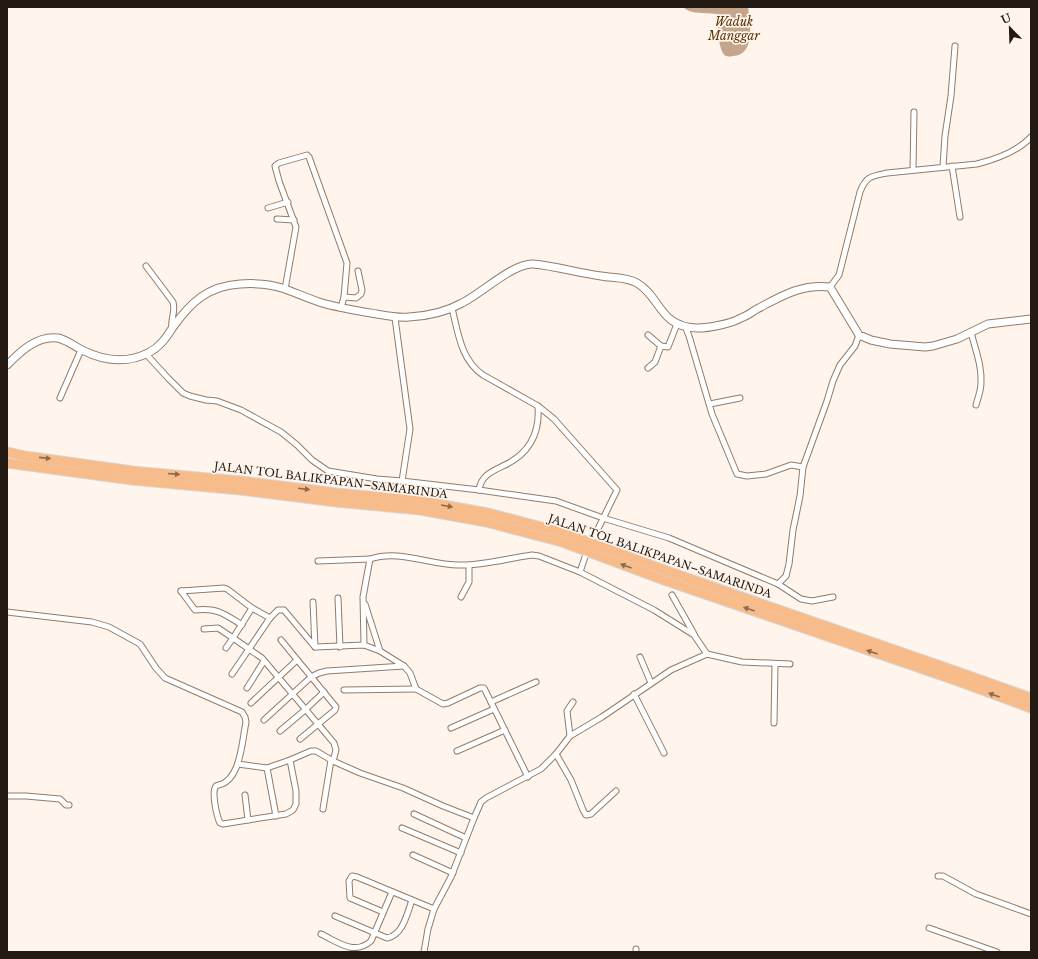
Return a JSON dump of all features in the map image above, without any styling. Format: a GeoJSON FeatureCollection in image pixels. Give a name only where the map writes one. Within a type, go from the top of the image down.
{"type":"FeatureCollection","features":[{"type":"Feature","properties":{"kind":"highway","name":"JALAN TOL BALIKPAPAN–SAMARINDA"},"geometry":{"type":"LineString","coordinates":[[7,452],[25,456],[133,470],[421,501],[488,513],[564,534],[1031,698]]}},
{"type":"Feature","properties":{"kind":"highway","name":"JALAN TOL BALIKPAPAN–SAMARINDA"},"geometry":{"type":"LineString","coordinates":[[7,463],[132,480],[240,490],[336,502],[420,510],[486,522],[562,542],[664,580],[851,646],[955,680],[1031,708]]}},
{"type":"Feature","properties":{"kind":"street"},"geometry":{"type":"LineString","coordinates":[[944,167],[945,136],[951,96],[954,46]]}},
{"type":"Feature","properties":{"kind":"street"},"geometry":{"type":"LineString","coordinates":[[913,170],[914,112]]}},
{"type":"Feature","properties":{"kind":"street"},"geometry":{"type":"LineString","coordinates":[[830,287],[839,275],[860,192],[864,182],[874,176],[913,170],[977,164],[997,158],[1022,146],[1031,137]]}},
{"type":"Feature","properties":{"kind":"street"},"geometry":{"type":"LineString","coordinates":[[285,289],[296,229],[275,166],[279,163],[308,156],[347,263],[344,297],[341,308]]}},
{"type":"Feature","properties":{"kind":"street"},"geometry":{"type":"LineString","coordinates":[[952,166],[960,217]]}},
{"type":"Feature","properties":{"kind":"street"},"geometry":{"type":"LineString","coordinates":[[268,208],[288,202]]}},
{"type":"Feature","properties":{"kind":"street"},"geometry":{"type":"LineString","coordinates":[[278,219],[294,220]]}},
{"type":"Feature","properties":{"kind":"street"},"geometry":{"type":"LineString","coordinates":[[7,365],[31,345],[47,338],[58,338],[64,340],[81,350],[98,357],[116,361],[146,354],[161,344],[194,302],[200,297],[214,290],[240,284],[265,285],[285,289],[341,308],[395,318],[425,315],[452,308],[470,299],[517,268],[524,265],[534,264],[635,281],[647,292],[663,313],[677,324],[703,327],[743,318],[788,292],[808,287],[830,287]]}},
{"type":"Feature","properties":{"kind":"street"},"geometry":{"type":"LineString","coordinates":[[146,266],[173,302],[174,309],[171,321],[172,329]]}},
{"type":"Feature","properties":{"kind":"street"},"geometry":{"type":"LineString","coordinates":[[344,297],[356,298],[361,294],[362,290],[358,271]]}},
{"type":"Feature","properties":{"kind":"street"},"geometry":{"type":"LineString","coordinates":[[830,287],[860,335],[870,340],[884,343],[929,347],[946,343],[988,324],[1031,319]]}},
{"type":"Feature","properties":{"kind":"street"},"geometry":{"type":"LineString","coordinates":[[452,308],[466,357],[475,369],[483,376],[538,406],[554,419],[617,490],[594,537]]}},
{"type":"Feature","properties":{"kind":"street"},"geometry":{"type":"LineString","coordinates":[[395,318],[410,429],[402,481]]}},
{"type":"Feature","properties":{"kind":"street"},"geometry":{"type":"LineString","coordinates":[[648,335],[661,346],[667,348],[677,324]]}},
{"type":"Feature","properties":{"kind":"street"},"geometry":{"type":"LineString","coordinates":[[685,326],[712,414],[737,474],[747,476],[766,474],[791,465],[803,467]]}},
{"type":"Feature","properties":{"kind":"street"},"geometry":{"type":"LineString","coordinates":[[971,332],[981,376],[980,390],[976,405]]}},
{"type":"Feature","properties":{"kind":"street"},"geometry":{"type":"LineString","coordinates":[[778,584],[786,576],[789,564],[803,467],[833,381],[840,365],[855,346],[860,335]]}},
{"type":"Feature","properties":{"kind":"street"},"geometry":{"type":"LineString","coordinates":[[648,368],[655,362],[661,346]]}},
{"type":"Feature","properties":{"kind":"street"},"geometry":{"type":"LineString","coordinates":[[60,398],[81,350]]}},
{"type":"Feature","properties":{"kind":"street"},"geometry":{"type":"LineString","coordinates":[[146,354],[183,393],[206,400],[217,401],[240,410],[281,432],[297,444],[312,460],[328,471],[377,479],[479,490],[556,501],[603,518],[669,538],[778,584],[801,599],[812,601],[833,597]]}},
{"type":"Feature","properties":{"kind":"street"},"geometry":{"type":"LineString","coordinates":[[710,404],[740,398]]}},
{"type":"Feature","properties":{"kind":"street"},"geometry":{"type":"LineString","coordinates":[[479,490],[489,472],[506,465],[530,444],[536,433],[539,420],[538,406]]}},
{"type":"Feature","properties":{"kind":"street"},"geometry":{"type":"LineString","coordinates":[[318,561],[400,556],[458,566],[536,555],[580,572],[654,610],[694,635]]}},
{"type":"Feature","properties":{"kind":"street"},"geometry":{"type":"LineString","coordinates":[[580,572],[585,557]]}},
{"type":"Feature","properties":{"kind":"street"},"geometry":{"type":"LineString","coordinates":[[364,645],[362,597],[370,559]]}},
{"type":"Feature","properties":{"kind":"street"},"geometry":{"type":"LineString","coordinates":[[461,597],[469,582],[469,564]]}},
{"type":"Feature","properties":{"kind":"street"},"geometry":{"type":"LineString","coordinates":[[242,625],[218,611],[207,609],[196,610],[181,590],[224,588],[252,608],[270,618]]}},
{"type":"Feature","properties":{"kind":"street"},"geometry":{"type":"LineString","coordinates":[[672,595],[694,635],[707,654]]}},
{"type":"Feature","properties":{"kind":"street"},"geometry":{"type":"LineString","coordinates":[[362,597],[380,651]]}},
{"type":"Feature","properties":{"kind":"street"},"geometry":{"type":"LineString","coordinates":[[338,598],[340,647]]}},
{"type":"Feature","properties":{"kind":"street"},"geometry":{"type":"LineString","coordinates":[[314,602],[315,647]]}},
{"type":"Feature","properties":{"kind":"street"},"geometry":{"type":"LineString","coordinates":[[226,648],[252,608]]}},
{"type":"Feature","properties":{"kind":"street"},"geometry":{"type":"LineString","coordinates":[[232,674],[250,650],[270,618],[278,610],[284,610],[315,647]]}},
{"type":"Feature","properties":{"kind":"street"},"geometry":{"type":"LineString","coordinates":[[7,612],[92,622],[109,627],[140,644],[156,668],[165,678],[242,712],[245,716],[246,722],[238,764],[230,778],[215,788],[214,796],[220,823],[223,824],[276,816],[286,814],[293,810],[296,804],[296,791],[290,760]]}},
{"type":"Feature","properties":{"kind":"street"},"geometry":{"type":"LineString","coordinates":[[204,629],[218,628],[264,661],[336,748],[332,760],[323,809]]}},
{"type":"Feature","properties":{"kind":"street"},"geometry":{"type":"LineString","coordinates":[[281,640],[336,707],[335,710],[300,739]]}},
{"type":"Feature","properties":{"kind":"street"},"geometry":{"type":"LineString","coordinates":[[315,647],[364,645],[380,651],[404,666],[410,673],[416,689]]}},
{"type":"Feature","properties":{"kind":"street"},"geometry":{"type":"LineString","coordinates":[[424,952],[434,909],[453,873],[481,802],[486,798],[541,769],[556,754],[570,736],[602,717],[634,694],[671,670],[707,654],[742,662],[790,664]]}},
{"type":"Feature","properties":{"kind":"street"},"geometry":{"type":"LineString","coordinates":[[640,657],[652,683]]}},
{"type":"Feature","properties":{"kind":"street"},"geometry":{"type":"LineString","coordinates":[[251,702],[297,660]]}},
{"type":"Feature","properties":{"kind":"street"},"geometry":{"type":"LineString","coordinates":[[247,688],[264,661]]}},
{"type":"Feature","properties":{"kind":"street"},"geometry":{"type":"LineString","coordinates":[[774,723],[775,664]]}},
{"type":"Feature","properties":{"kind":"street"},"geometry":{"type":"LineString","coordinates":[[264,720],[311,677],[319,673],[327,671],[404,666]]}},
{"type":"Feature","properties":{"kind":"street"},"geometry":{"type":"LineString","coordinates":[[491,702],[536,682]]}},
{"type":"Feature","properties":{"kind":"street"},"geometry":{"type":"LineString","coordinates":[[344,690],[416,689],[445,704],[482,688],[485,690],[528,777]]}},
{"type":"Feature","properties":{"kind":"street"},"geometry":{"type":"LineString","coordinates":[[280,731],[324,692]]}},
{"type":"Feature","properties":{"kind":"street"},"geometry":{"type":"LineString","coordinates":[[634,694],[664,753]]}},
{"type":"Feature","properties":{"kind":"street"},"geometry":{"type":"LineString","coordinates":[[570,736],[567,711],[573,702]]}},
{"type":"Feature","properties":{"kind":"street"},"geometry":{"type":"LineString","coordinates":[[451,728],[494,709]]}},
{"type":"Feature","properties":{"kind":"street"},"geometry":{"type":"LineString","coordinates":[[457,751],[505,730]]}},
{"type":"Feature","properties":{"kind":"street"},"geometry":{"type":"LineString","coordinates":[[238,764],[267,768],[311,751],[319,752],[360,774],[403,788],[474,818]]}},
{"type":"Feature","properties":{"kind":"street"},"geometry":{"type":"LineString","coordinates":[[556,754],[571,780],[586,815],[592,814],[616,791]]}},
{"type":"Feature","properties":{"kind":"street"},"geometry":{"type":"LineString","coordinates":[[267,768],[276,816]]}},
{"type":"Feature","properties":{"kind":"street"},"geometry":{"type":"LineString","coordinates":[[245,795],[248,820]]}},
{"type":"Feature","properties":{"kind":"street"},"geometry":{"type":"LineString","coordinates":[[7,796],[60,799],[68,805]]}},
{"type":"Feature","properties":{"kind":"street"},"geometry":{"type":"LineString","coordinates":[[414,814],[466,838]]}},
{"type":"Feature","properties":{"kind":"street"},"geometry":{"type":"LineString","coordinates":[[402,828],[461,853]]}},
{"type":"Feature","properties":{"kind":"street"},"geometry":{"type":"LineString","coordinates":[[413,855],[453,873]]}},
{"type":"Feature","properties":{"kind":"street"},"geometry":{"type":"LineString","coordinates":[[383,912],[350,898],[350,878],[357,876],[434,909]]}},
{"type":"Feature","properties":{"kind":"street"},"geometry":{"type":"LineString","coordinates":[[938,876],[943,876],[976,894],[1031,914]]}},
{"type":"Feature","properties":{"kind":"street"},"geometry":{"type":"LineString","coordinates":[[321,934],[354,949],[368,944],[375,933],[392,892]]}},
{"type":"Feature","properties":{"kind":"street"},"geometry":{"type":"LineString","coordinates":[[335,916],[387,938],[395,936],[398,932],[412,900]]}},
{"type":"Feature","properties":{"kind":"street"},"geometry":{"type":"LineString","coordinates":[[929,928],[996,952]]}},
{"type":"Feature","properties":{"kind":"water","name":"Waduk Manggar"},"geometry":{"type":"Polygon","coordinates":[[[683,7],[748,7],[750,37],[745,50],[740,54],[730,57],[725,55],[719,42],[718,19],[716,14],[694,12],[686,10],[683,7]]]}}]}
